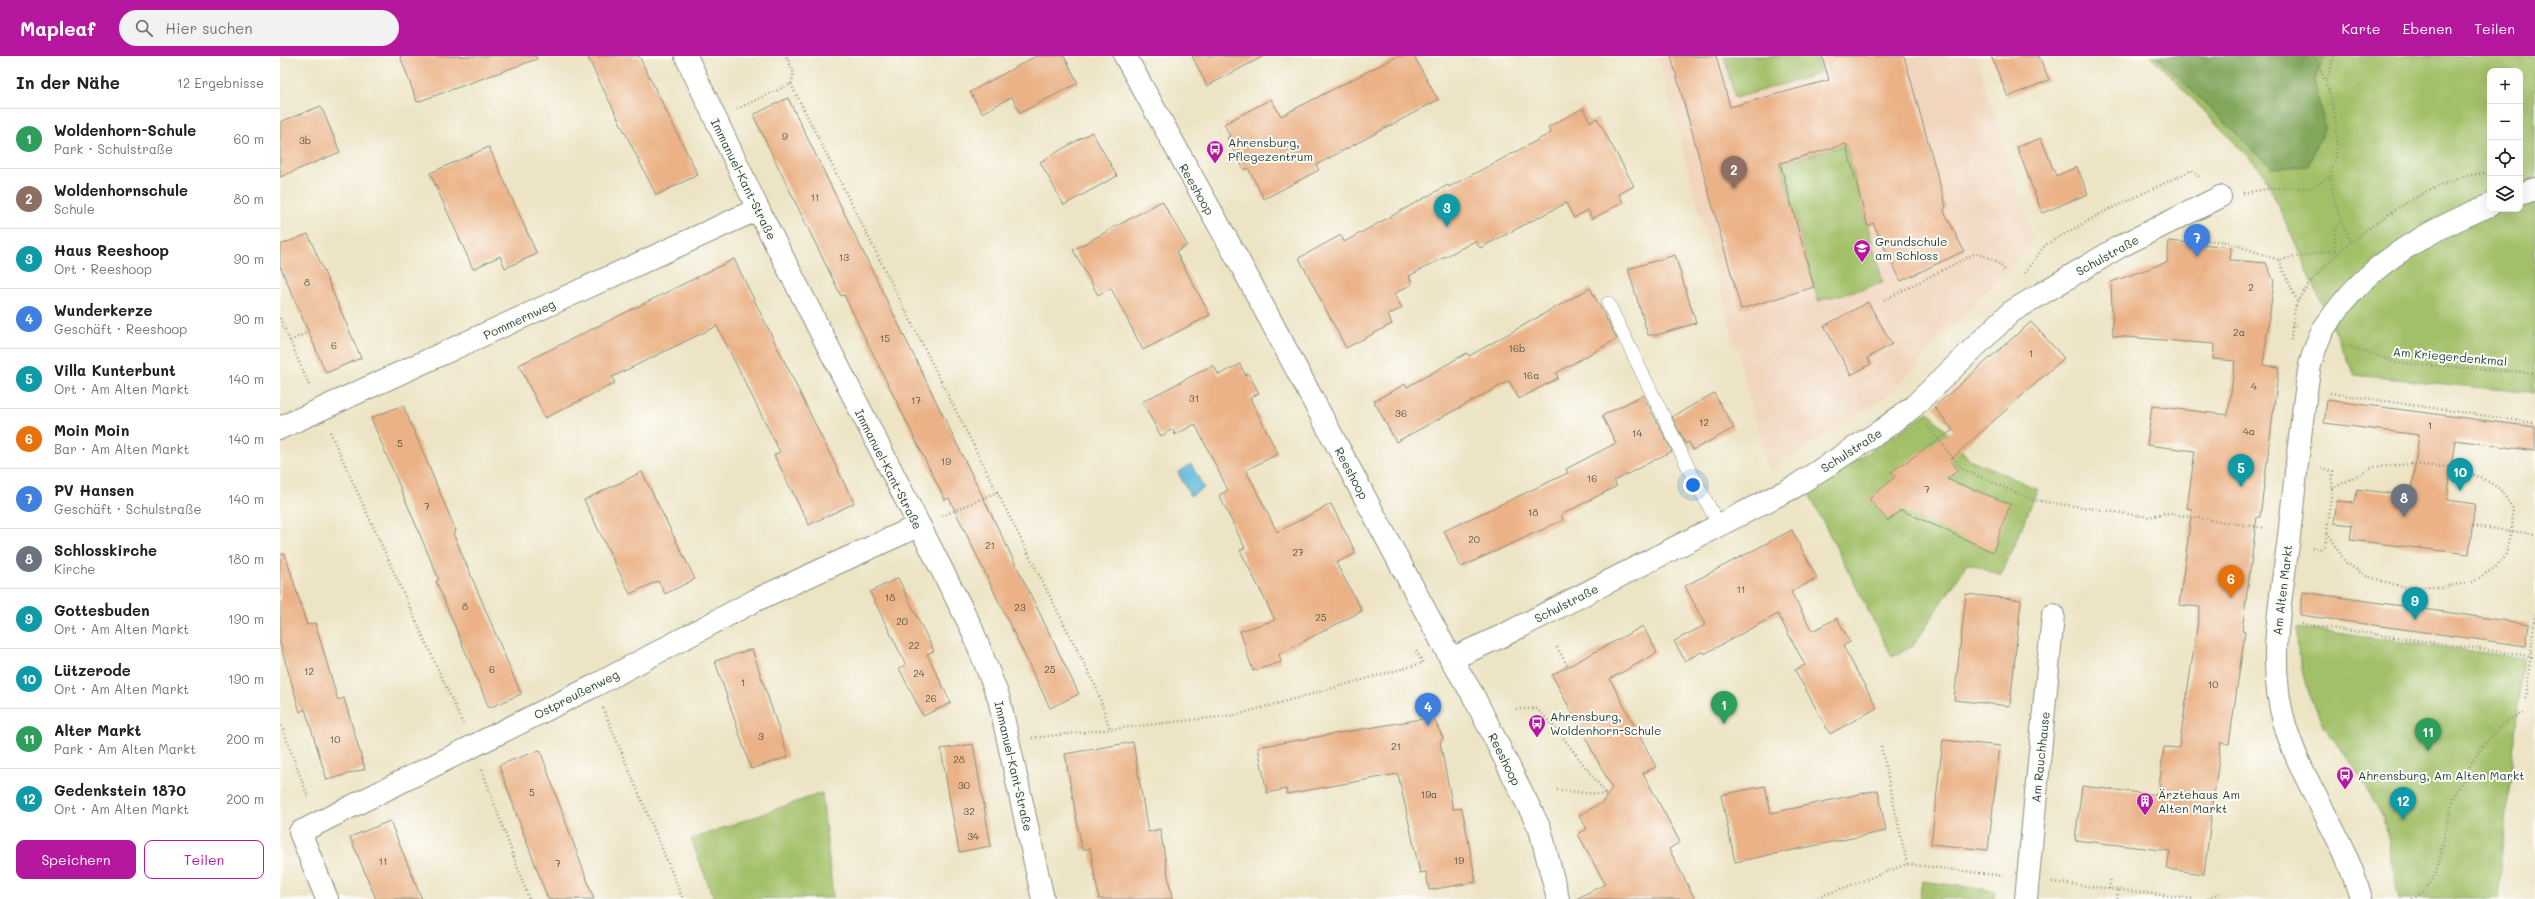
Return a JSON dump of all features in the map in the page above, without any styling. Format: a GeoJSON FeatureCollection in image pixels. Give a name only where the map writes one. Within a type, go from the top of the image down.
{"type":"FeatureCollection","features":[{"type":"Feature","properties":{"kind":"street","name":"Immanuel-Kant-Straße"},"geometry":{"type":"LineString","coordinates":[[686,56],[714,119],[758,209],[918,526],[971,627],[999,699],[1043,899]]}},
{"type":"Feature","properties":{"kind":"street","name":"Reeshoop"},"geometry":{"type":"LineString","coordinates":[[1125,56],[1241,265],[1451,659],[1473,695],[1540,828],[1558,899]]}},
{"type":"Feature","properties":{"kind":"street"},"geometry":{"type":"LineString","coordinates":[[2523,193],[2535,189]]}},
{"type":"Feature","properties":{"kind":"street","name":"Schulstraße"},"geometry":{"type":"LineString","coordinates":[[1451,659],[1794,487],[1882,430],[1913,407],[2011,312],[2119,247],[2220,197]]}},
{"type":"Feature","properties":{"kind":"street","name":"Am Alten Markt"},"geometry":{"type":"LineString","coordinates":[[2361,899],[2352,870],[2307,779],[2285,726],[2279,701],[2275,670],[2277,621],[2310,364],[2320,334],[2360,281],[2384,262],[2429,234],[2449,223],[2487,206]]}},
{"type":"Feature","properties":{"kind":"street","name":"Pommernweg"},"geometry":{"type":"LineString","coordinates":[[280,428],[321,411],[758,209]]}},
{"type":"Feature","properties":{"kind":"street","name":"Ostpreußenweg"},"geometry":{"type":"LineString","coordinates":[[327,899],[300,832],[594,686],[756,600],[918,526]]}},
{"type":"Feature","properties":{"kind":"street","name":"Am Rauchhause"},"geometry":{"type":"LineString","coordinates":[[2026,899],[2053,615]]}},
{"type":"Feature","properties":{"kind":"lane"},"geometry":{"type":"LineString","coordinates":[[1608,303],[1691,473],[1719,525]]}},
{"type":"Feature","properties":{"kind":"path"},"geometry":{"type":"LineString","coordinates":[[786,56],[794,73],[791,84],[1096,688],[1110,729]]}},
{"type":"Feature","properties":{"kind":"path"},"geometry":{"type":"LineString","coordinates":[[2314,56],[2327,81],[2336,124],[2336,156],[2330,176],[2341,221],[2350,241]]}},
{"type":"Feature","properties":{"kind":"path"},"geometry":{"type":"LineString","coordinates":[[2327,81],[2334,56]]}},
{"type":"Feature","properties":{"kind":"path"},"geometry":{"type":"LineString","coordinates":[[714,119],[791,84]]}},
{"type":"Feature","properties":{"kind":"path"},"geometry":{"type":"LineString","coordinates":[[2025,272],[2045,245],[2104,212],[2192,170],[2220,197],[2272,188],[2312,188],[2330,176]]}},
{"type":"Feature","properties":{"kind":"path"},"geometry":{"type":"LineString","coordinates":[[2335,250],[2335,230],[2341,221]]}},
{"type":"Feature","properties":{"kind":"path"},"geometry":{"type":"LineString","coordinates":[[2165,224],[2176,238],[2228,242],[2279,260],[2335,250],[2339,253]]}},
{"type":"Feature","properties":{"kind":"path"},"geometry":{"type":"LineString","coordinates":[[1884,300],[1976,253],[1996,261],[2005,270]]}},
{"type":"Feature","properties":{"kind":"path"},"geometry":{"type":"LineString","coordinates":[[2279,260],[2287,273],[2298,301]]}},
{"type":"Feature","properties":{"kind":"path"},"geometry":{"type":"LineString","coordinates":[[280,318],[473,746],[529,899]]}},
{"type":"Feature","properties":{"kind":"path"},"geometry":{"type":"LineString","coordinates":[[290,341],[308,332]]}},
{"type":"Feature","properties":{"kind":"path","name":"Am Kriegerdenkmal"},"geometry":{"type":"LineString","coordinates":[[2320,334],[2362,352],[2398,363],[2535,373]]}},
{"type":"Feature","properties":{"kind":"path"},"geometry":{"type":"LineString","coordinates":[[2306,389],[2535,423]]}},
{"type":"Feature","properties":{"kind":"path"},"geometry":{"type":"LineString","coordinates":[[1936,437],[1962,469],[2033,500],[2149,517],[2165,513],[2268,529]]}},
{"type":"Feature","properties":{"kind":"path"},"geometry":{"type":"LineString","coordinates":[[2327,531],[2345,562],[2366,576],[2403,587],[2442,587],[2473,582],[2496,567],[2505,557],[2512,531],[2513,509],[2500,489],[2482,478],[2457,468],[2411,464],[2373,467],[2332,489]]}},
{"type":"Feature","properties":{"kind":"path"},"geometry":{"type":"LineString","coordinates":[[2324,549],[2333,471]]}},
{"type":"Feature","properties":{"kind":"path"},"geometry":{"type":"LineString","coordinates":[[918,526],[997,492]]}},
{"type":"Feature","properties":{"kind":"path"},"geometry":{"type":"LineString","coordinates":[[2473,526],[2535,534]]}},
{"type":"Feature","properties":{"kind":"path"},"geometry":{"type":"LineString","coordinates":[[2526,698],[2533,658],[2530,647],[2535,614]]}},
{"type":"Feature","properties":{"kind":"path"},"geometry":{"type":"LineString","coordinates":[[2277,621],[2523,655],[2533,658]]}},
{"type":"Feature","properties":{"kind":"path"},"geometry":{"type":"LineString","coordinates":[[1009,740],[1236,715],[1423,663],[1413,644]]}},
{"type":"Feature","properties":{"kind":"path"},"geometry":{"type":"LineString","coordinates":[[1557,647],[1568,667]]}},
{"type":"Feature","properties":{"kind":"path"},"geometry":{"type":"LineString","coordinates":[[594,686],[683,899]]}},
{"type":"Feature","properties":{"kind":"path"},"geometry":{"type":"LineString","coordinates":[[1516,709],[1537,709],[1557,730],[1607,795],[1557,790]]}},
{"type":"Feature","properties":{"kind":"path"},"geometry":{"type":"LineString","coordinates":[[2412,899],[2419,896],[2434,879],[2441,858],[2449,813],[2474,760],[2501,725],[2525,712]]}},
{"type":"Feature","properties":{"kind":"path"},"geometry":{"type":"LineString","coordinates":[[280,722],[318,822]]}},
{"type":"Feature","properties":{"kind":"path"},"geometry":{"type":"LineString","coordinates":[[1881,746],[1907,864]]}},
{"type":"Feature","properties":{"kind":"path"},"geometry":{"type":"LineString","coordinates":[[2109,889],[2111,878]]}},
{"type":"Feature","properties":{"kind":"path"},"geometry":{"type":"LineString","coordinates":[[2117,899],[2118,889]]}},
{"type":"Feature","properties":{"kind":"path"},"geometry":{"type":"LineString","coordinates":[[2208,899],[2222,891]]}},
{"type":"Feature","properties":{"kind":"shaded area","name":"Grundschule am Schloss"},"geometry":{"type":"Polygon","coordinates":[[[1658,56],[1976,56],[2033,240],[1892,392],[1769,471],[1658,56]]]}},
{"type":"Feature","properties":{"kind":"green space"},"geometry":{"type":"Polygon","coordinates":[[[1724,56],[1816,56],[1821,73],[1735,98],[1724,56]]]}},
{"type":"Feature","properties":{"kind":"green space"},"geometry":{"type":"Polygon","coordinates":[[[2151,56],[2535,56],[2535,393],[2354,375],[2263,172],[2151,56]]]}},
{"type":"Feature","properties":{"kind":"green space"},"geometry":{"type":"Polygon","coordinates":[[[2156,56],[2325,56],[2314,81],[2325,127],[2308,166],[2272,168],[2156,56]]]}},
{"type":"Feature","properties":{"kind":"green space"},"geometry":{"type":"Polygon","coordinates":[[[1846,145],[1883,283],[1818,301],[1780,163],[1846,145]]]}},
{"type":"Feature","properties":{"kind":"green space"},"geometry":{"type":"Polygon","coordinates":[[[1929,412],[1969,459],[2038,489],[2001,576],[1968,563],[1913,646],[1892,657],[1808,492],[1929,412]]]}},
{"type":"Feature","properties":{"kind":"green space"},"geometry":{"type":"Polygon","coordinates":[[[2298,628],[2523,658],[2498,899],[2399,899],[2383,818],[2362,779],[2322,724],[2306,686],[2297,646],[2298,628]]]}},
{"type":"Feature","properties":{"kind":"green space"},"geometry":{"type":"Polygon","coordinates":[[[822,793],[833,898],[714,899],[691,839],[822,793]]]}},
{"type":"Feature","properties":{"kind":"green space"},"geometry":{"type":"Polygon","coordinates":[[[1922,881],[1995,891],[1994,899],[1919,899],[1922,881]]]}},
{"type":"Feature","properties":{"kind":"water"},"geometry":{"type":"Polygon","coordinates":[[[1191,464],[1204,488],[1190,496],[1178,472],[1191,464]]]}},
{"type":"Feature","properties":{"kind":"building"},"geometry":{"type":"Polygon","coordinates":[[[400,56],[536,56],[537,59],[417,102],[400,56]]]}},
{"type":"Feature","properties":{"kind":"building"},"geometry":{"type":"Polygon","coordinates":[[[587,56],[639,56],[698,175],[656,195],[587,56]]]}},
{"type":"Feature","properties":{"kind":"building"},"geometry":{"type":"Polygon","coordinates":[[[1036,56],[1064,56],[1078,83],[1020,113],[1012,97],[982,113],[970,92],[1036,56]]]}},
{"type":"Feature","properties":{"kind":"building"},"geometry":{"type":"Polygon","coordinates":[[[1192,56],[1264,56],[1207,86],[1192,56]]]}},
{"type":"Feature","properties":{"kind":"building"},"geometry":{"type":"Polygon","coordinates":[[[1398,56],[1414,56],[1438,100],[1316,165],[1319,170],[1264,199],[1248,168],[1244,170],[1227,138],[1230,136],[1224,124],[1271,99],[1281,116],[1398,56]]]}},
{"type":"Feature","properties":{"kind":"building"},"geometry":{"type":"Polygon","coordinates":[[[1671,56],[1716,56],[1730,107],[1829,80],[1822,56],[1904,56],[1946,206],[1944,211],[1964,251],[1901,281],[1873,223],[1868,227],[1846,144],[1780,163],[1814,287],[1741,309],[1671,56]]]}},
{"type":"Feature","properties":{"kind":"building"},"geometry":{"type":"Polygon","coordinates":[[[1991,56],[2039,56],[2049,80],[2008,97],[1991,56]]]}},
{"type":"Feature","properties":{"kind":"building"},"geometry":{"type":"Polygon","coordinates":[[[788,98],[1079,694],[1050,708],[949,498],[945,500],[844,295],[841,296],[753,115],[788,98]]]}},
{"type":"Feature","properties":{"kind":"building"},"geometry":{"type":"Polygon","coordinates":[[[321,106],[340,152],[280,177],[280,122],[321,106]]]}},
{"type":"Feature","properties":{"kind":"building"},"geometry":{"type":"Polygon","coordinates":[[[1583,108],[1590,122],[1597,118],[1634,186],[1619,194],[1623,202],[1592,219],[1588,210],[1574,218],[1566,203],[1480,248],[1475,241],[1409,276],[1412,284],[1394,294],[1402,308],[1388,315],[1392,324],[1346,348],[1299,258],[1341,235],[1344,242],[1448,185],[1449,187],[1551,133],[1548,127],[1583,108]]]}},
{"type":"Feature","properties":{"kind":"building"},"geometry":{"type":"Polygon","coordinates":[[[1092,132],[1117,176],[1064,205],[1040,162],[1092,132]]]}},
{"type":"Feature","properties":{"kind":"building"},"geometry":{"type":"Polygon","coordinates":[[[2041,138],[2056,176],[2077,167],[2088,194],[2042,213],[2017,147],[2041,138]]]}},
{"type":"Feature","properties":{"kind":"building"},"geometry":{"type":"Polygon","coordinates":[[[489,147],[537,254],[505,268],[500,256],[473,269],[430,173],[489,147]]]}},
{"type":"Feature","properties":{"kind":"building"},"geometry":{"type":"Polygon","coordinates":[[[1162,201],[1187,245],[1176,252],[1210,315],[1143,350],[1111,288],[1098,295],[1073,250],[1162,201]]]}},
{"type":"Feature","properties":{"kind":"building"},"geometry":{"type":"Polygon","coordinates":[[[308,234],[361,358],[326,373],[280,266],[280,245],[308,234]]]}},
{"type":"Feature","properties":{"kind":"building"},"geometry":{"type":"Polygon","coordinates":[[[2169,241],[2231,247],[2230,260],[2266,263],[2274,281],[2263,365],[2279,367],[2260,517],[2257,517],[2242,631],[2245,632],[2229,744],[2221,742],[2204,874],[2167,869],[2170,851],[2075,840],[2082,786],[2158,795],[2164,747],[2179,748],[2200,607],[2179,605],[2192,509],[2187,508],[2195,451],[2147,445],[2152,406],[2228,415],[2235,361],[2213,359],[2214,344],[2113,336],[2111,282],[2167,262],[2169,241]]]}},
{"type":"Feature","properties":{"kind":"building"},"geometry":{"type":"Polygon","coordinates":[[[1675,255],[1696,323],[1657,335],[1648,335],[1628,269],[1675,255]]]}},
{"type":"Feature","properties":{"kind":"building"},"geometry":{"type":"Polygon","coordinates":[[[734,259],[854,503],[809,525],[774,455],[780,452],[717,326],[612,377],[615,383],[545,418],[519,365],[734,259]]]}},
{"type":"Feature","properties":{"kind":"building"},"geometry":{"type":"Polygon","coordinates":[[[1590,288],[1617,339],[1556,373],[1558,378],[1519,399],[1509,381],[1396,442],[1374,401],[1405,384],[1407,387],[1467,353],[1469,356],[1590,288]]]}},
{"type":"Feature","properties":{"kind":"building"},"geometry":{"type":"Polygon","coordinates":[[[1868,302],[1892,344],[1867,358],[1871,364],[1851,375],[1824,326],[1868,302]]]}},
{"type":"Feature","properties":{"kind":"building"},"geometry":{"type":"Polygon","coordinates":[[[2031,322],[2064,358],[1950,460],[1958,470],[1947,479],[2010,504],[1993,552],[1901,510],[1888,521],[1869,499],[1895,477],[1891,472],[1953,430],[1934,407],[2031,322]]]}},
{"type":"Feature","properties":{"kind":"building"},"geometry":{"type":"Polygon","coordinates":[[[1240,364],[1245,375],[1248,373],[1259,393],[1250,398],[1278,454],[1246,470],[1277,532],[1331,504],[1356,553],[1336,563],[1362,611],[1279,654],[1281,662],[1253,671],[1240,631],[1275,620],[1240,550],[1245,548],[1219,495],[1228,490],[1195,424],[1175,435],[1173,429],[1161,436],[1142,402],[1213,365],[1219,375],[1240,364]]]}},
{"type":"Feature","properties":{"kind":"building"},"geometry":{"type":"Polygon","coordinates":[[[1714,393],[1734,428],[1693,450],[1689,442],[1686,444],[1672,417],[1714,393]]]}},
{"type":"Feature","properties":{"kind":"building"},"geometry":{"type":"Polygon","coordinates":[[[1643,395],[1672,451],[1614,481],[1617,486],[1561,515],[1563,520],[1461,567],[1444,531],[1568,473],[1566,469],[1616,443],[1602,416],[1643,395]]]}},
{"type":"Feature","properties":{"kind":"building"},"geometry":{"type":"Polygon","coordinates":[[[2327,400],[2535,427],[2535,451],[2455,440],[2447,500],[2475,504],[2469,554],[2350,540],[2352,525],[2334,523],[2337,501],[2355,503],[2357,489],[2411,496],[2419,435],[2324,423],[2327,400]]]}},
{"type":"Feature","properties":{"kind":"building"},"geometry":{"type":"Polygon","coordinates":[[[403,405],[456,531],[453,533],[521,694],[489,708],[436,581],[439,580],[371,418],[403,405]]]}},
{"type":"Feature","properties":{"kind":"building"},"geometry":{"type":"Polygon","coordinates":[[[642,472],[695,579],[665,594],[658,581],[630,594],[584,500],[642,472]]]}},
{"type":"Feature","properties":{"kind":"building"},"geometry":{"type":"Polygon","coordinates":[[[1792,530],[1817,578],[1791,592],[1812,631],[1837,618],[1850,642],[1843,646],[1877,708],[1830,734],[1795,670],[1805,665],[1778,614],[1704,654],[1703,651],[1685,661],[1674,641],[1705,625],[1685,586],[1792,530]]]}},
{"type":"Feature","properties":{"kind":"building"},"geometry":{"type":"Polygon","coordinates":[[[280,554],[285,554],[307,625],[315,623],[338,700],[344,698],[365,769],[327,780],[305,709],[300,712],[280,643],[280,554]]]}},
{"type":"Feature","properties":{"kind":"building"},"geometry":{"type":"Polygon","coordinates":[[[898,578],[934,651],[927,654],[951,703],[923,716],[899,668],[906,665],[870,592],[898,578]]]}},
{"type":"Feature","properties":{"kind":"building"},"geometry":{"type":"Polygon","coordinates":[[[2303,592],[2529,624],[2526,646],[2300,615],[2303,592]]]}},
{"type":"Feature","properties":{"kind":"building"},"geometry":{"type":"Polygon","coordinates":[[[1966,594],[2021,600],[2010,706],[1954,700],[1966,594]]]}},
{"type":"Feature","properties":{"kind":"building"},"geometry":{"type":"Polygon","coordinates":[[[1643,626],[1657,653],[1610,679],[1656,767],[1643,773],[1680,842],[1669,849],[1695,899],[1576,899],[1605,884],[1578,834],[1587,829],[1579,815],[1602,803],[1612,788],[1552,675],[1643,626]]]}},
{"type":"Feature","properties":{"kind":"building"},"geometry":{"type":"Polygon","coordinates":[[[752,649],[788,757],[751,769],[715,661],[752,649]]]}},
{"type":"Feature","properties":{"kind":"building"},"geometry":{"type":"Polygon","coordinates":[[[1433,717],[1443,738],[1440,742],[1453,809],[1462,808],[1476,882],[1429,890],[1426,872],[1420,873],[1398,774],[1287,794],[1286,789],[1267,793],[1258,747],[1433,717]]]}},
{"type":"Feature","properties":{"kind":"building"},"geometry":{"type":"Polygon","coordinates":[[[1943,740],[2000,746],[1988,850],[1931,844],[1943,740]]]}},
{"type":"Feature","properties":{"kind":"building"},"geometry":{"type":"Polygon","coordinates":[[[1133,742],[1148,832],[1160,829],[1172,899],[1099,899],[1090,848],[1082,850],[1065,754],[1133,742]]]}},
{"type":"Feature","properties":{"kind":"building"},"geometry":{"type":"Polygon","coordinates":[[[973,744],[991,846],[959,852],[941,749],[973,744]]]}},
{"type":"Feature","properties":{"kind":"building"},"geometry":{"type":"Polygon","coordinates":[[[540,750],[594,899],[548,899],[524,835],[499,765],[540,750]]]}},
{"type":"Feature","properties":{"kind":"building"},"geometry":{"type":"Polygon","coordinates":[[[1765,786],[1771,813],[1878,790],[1886,831],[1735,862],[1721,795],[1765,786]]]}},
{"type":"Feature","properties":{"kind":"building"},"geometry":{"type":"Polygon","coordinates":[[[390,821],[422,899],[376,899],[350,837],[390,821]]]}},
{"type":"Feature","properties":{"kind":"place","name":"Ahrensburg, Pflegezentrum"},"geometry":{"type":"Point","coordinates":[1215,164]}},
{"type":"Feature","properties":{"kind":"place","name":"Woldenhornschule"},"geometry":{"type":"Point","coordinates":[1734,189]}},
{"type":"Feature","properties":{"kind":"place","name":"Haus Reeshoop"},"geometry":{"type":"Point","coordinates":[1447,227]}},
{"type":"Feature","properties":{"kind":"place","name":"PV Hansen"},"geometry":{"type":"Point","coordinates":[2197,257]}},
{"type":"Feature","properties":{"kind":"place","name":"Grundschule am Schloss"},"geometry":{"type":"Point","coordinates":[1862,263]}},
{"type":"Feature","properties":{"kind":"place","name":"Villa Kunterbunt"},"geometry":{"type":"Point","coordinates":[2241,487]}},
{"type":"Feature","properties":{"kind":"place","name":"Lützerode"},"geometry":{"type":"Point","coordinates":[2460,491]}},
{"type":"Feature","properties":{"kind":"place","name":"Schlosskirche"},"geometry":{"type":"Point","coordinates":[2404,517]}},
{"type":"Feature","properties":{"kind":"place","name":"Moin Moin"},"geometry":{"type":"Point","coordinates":[2231,598]}},
{"type":"Feature","properties":{"kind":"place","name":"Gottesbuden"},"geometry":{"type":"Point","coordinates":[2415,620]}},
{"type":"Feature","properties":{"kind":"place","name":"Woldenhorn-Schule"},"geometry":{"type":"Point","coordinates":[1724,724]}},
{"type":"Feature","properties":{"kind":"place","name":"Wunderkerze"},"geometry":{"type":"Point","coordinates":[1428,726]}},
{"type":"Feature","properties":{"kind":"place","name":"Ahrensburg, Woldenhorn-Schule"},"geometry":{"type":"Point","coordinates":[1537,738]}},
{"type":"Feature","properties":{"kind":"place","name":"Alter Markt"},"geometry":{"type":"Point","coordinates":[2428,751]}},
{"type":"Feature","properties":{"kind":"place","name":"Ahrensburg, Am Alten Markt"},"geometry":{"type":"Point","coordinates":[2345,790]}},
{"type":"Feature","properties":{"kind":"place","name":"Ärztehaus Am Alten Markt"},"geometry":{"type":"Point","coordinates":[2145,816]}},
{"type":"Feature","properties":{"kind":"place","name":"Gedenkstein 1870"},"geometry":{"type":"Point","coordinates":[2403,820]}}]}
